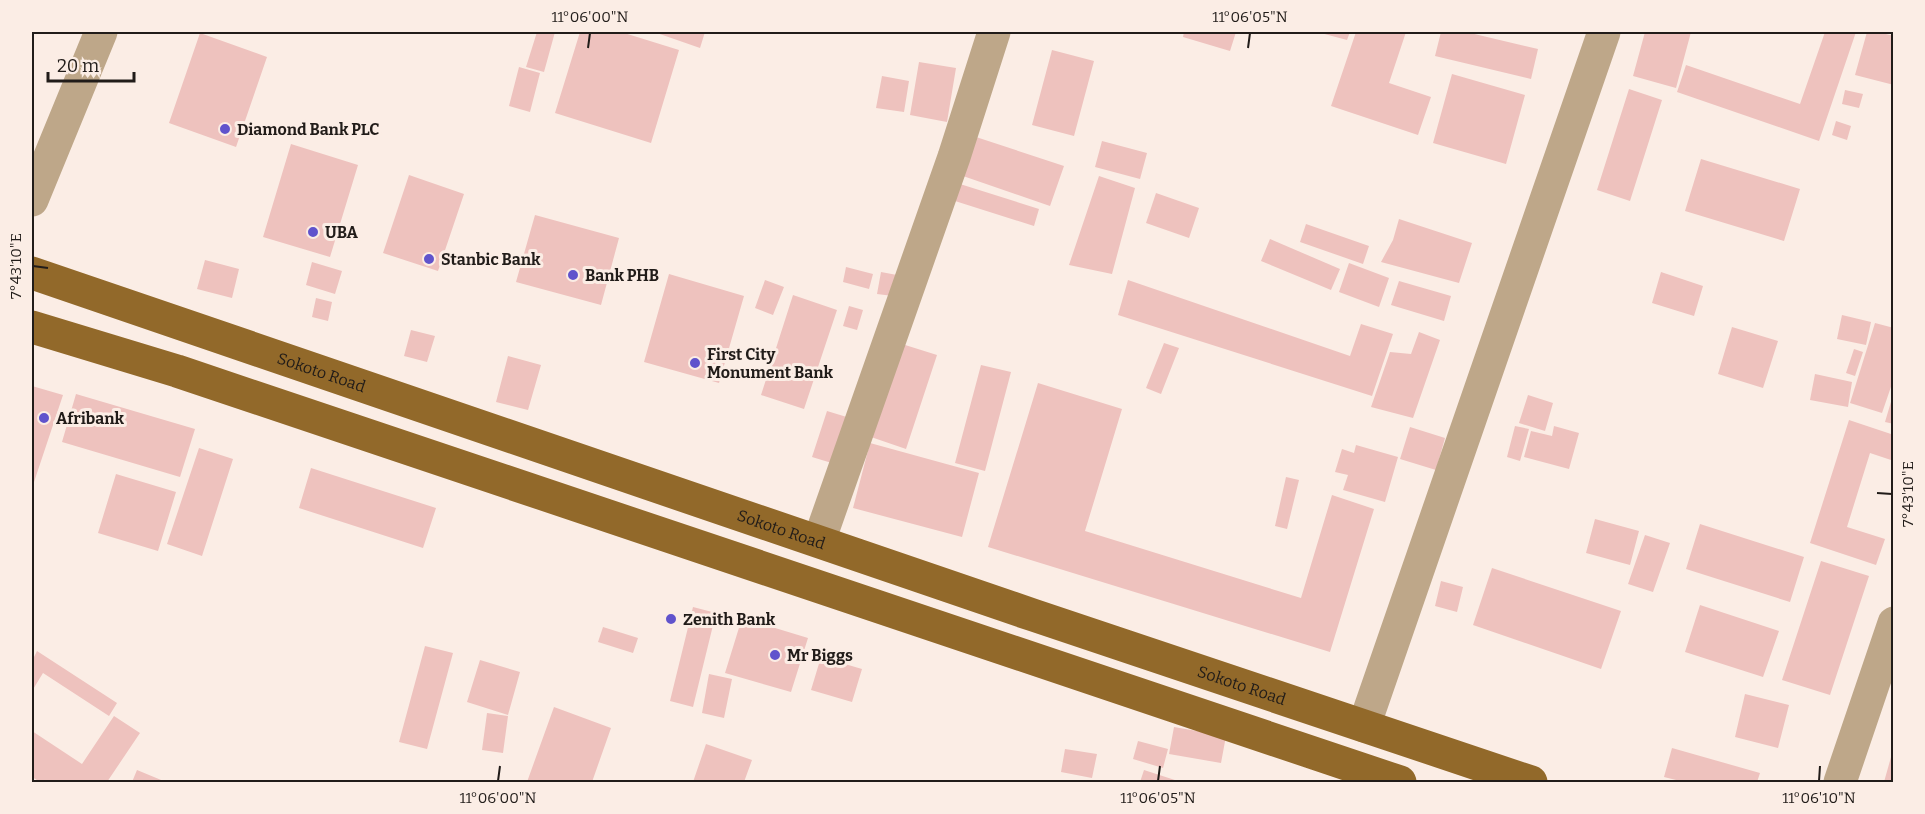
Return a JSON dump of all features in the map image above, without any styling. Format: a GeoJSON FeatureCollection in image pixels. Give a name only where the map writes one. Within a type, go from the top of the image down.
{"type":"FeatureCollection","features":[{"type":"Feature","properties":{"kind":"main road","name":"Sokoto Road"},"geometry":{"type":"LineString","coordinates":[[32,273],[1531,783]]}},
{"type":"Feature","properties":{"kind":"main road"},"geometry":{"type":"LineString","coordinates":[[32,327],[177,371],[1400,783]]}},
{"type":"Feature","properties":{"kind":"street"},"geometry":{"type":"LineString","coordinates":[[32,200],[100,32]]}},
{"type":"Feature","properties":{"kind":"street"},"geometry":{"type":"LineString","coordinates":[[819,541],[950,169],[994,32]]}},
{"type":"Feature","properties":{"kind":"street"},"geometry":{"type":"LineString","coordinates":[[1364,726],[1604,32]]}},
{"type":"Feature","properties":{"kind":"street"},"geometry":{"type":"LineString","coordinates":[[1840,783],[1893,623]]}},
{"type":"Feature","properties":{"kind":"building"},"geometry":{"type":"Polygon","coordinates":[[[537,32],[555,32],[544,72],[526,67],[537,32]]]}},
{"type":"Feature","properties":{"kind":"building"},"geometry":{"type":"Polygon","coordinates":[[[580,32],[621,32],[679,50],[651,143],[555,113],[580,32]]]}},
{"type":"Feature","properties":{"kind":"building"},"geometry":{"type":"Polygon","coordinates":[[[654,32],[705,32],[700,48],[654,32]]]}},
{"type":"Feature","properties":{"kind":"building"},"geometry":{"type":"Polygon","coordinates":[[[1184,32],[1236,32],[1230,51],[1183,37],[1184,32]]]}},
{"type":"Feature","properties":{"kind":"building"},"geometry":{"type":"Polygon","coordinates":[[[1317,32],[1350,32],[1347,40],[1317,32]]]}},
{"type":"Feature","properties":{"kind":"building"},"geometry":{"type":"Polygon","coordinates":[[[1356,32],[1406,32],[1389,83],[1431,97],[1418,135],[1331,106],[1356,32]]]}},
{"type":"Feature","properties":{"kind":"building"},"geometry":{"type":"Polygon","coordinates":[[[1441,32],[1466,32],[1538,49],[1531,79],[1435,56],[1441,32]]]}},
{"type":"Feature","properties":{"kind":"building"},"geometry":{"type":"Polygon","coordinates":[[[1645,32],[1691,32],[1676,88],[1633,76],[1645,32]]]}},
{"type":"Feature","properties":{"kind":"building"},"geometry":{"type":"Polygon","coordinates":[[[1825,32],[1856,32],[1819,141],[1677,92],[1686,65],[1800,104],[1825,32]]]}},
{"type":"Feature","properties":{"kind":"building"},"geometry":{"type":"Polygon","coordinates":[[[1867,32],[1894,36],[1894,85],[1855,75],[1867,32]]]}},
{"type":"Feature","properties":{"kind":"building"},"geometry":{"type":"Polygon","coordinates":[[[200,33],[267,57],[236,147],[169,123],[200,33]]]}},
{"type":"Feature","properties":{"kind":"building"},"geometry":{"type":"Polygon","coordinates":[[[1052,50],[1094,61],[1074,136],[1032,125],[1052,50]]]}},
{"type":"Feature","properties":{"kind":"building"},"geometry":{"type":"Polygon","coordinates":[[[919,62],[956,68],[947,122],[910,115],[919,62]]]}},
{"type":"Feature","properties":{"kind":"building"},"geometry":{"type":"Polygon","coordinates":[[[519,67],[540,73],[530,112],[509,106],[519,67]]]}},
{"type":"Feature","properties":{"kind":"building"},"geometry":{"type":"Polygon","coordinates":[[[1452,74],[1525,95],[1506,164],[1433,143],[1452,74]]]}},
{"type":"Feature","properties":{"kind":"building"},"geometry":{"type":"Polygon","coordinates":[[[882,76],[909,81],[904,112],[876,108],[882,76]]]}},
{"type":"Feature","properties":{"kind":"building"},"geometry":{"type":"Polygon","coordinates":[[[1629,89],[1662,100],[1630,201],[1597,190],[1629,89]]]}},
{"type":"Feature","properties":{"kind":"building"},"geometry":{"type":"Polygon","coordinates":[[[1845,90],[1863,94],[1859,108],[1842,104],[1845,90]]]}},
{"type":"Feature","properties":{"kind":"building"},"geometry":{"type":"Polygon","coordinates":[[[1836,121],[1851,126],[1847,140],[1832,135],[1836,121]]]}},
{"type":"Feature","properties":{"kind":"building"},"geometry":{"type":"Polygon","coordinates":[[[976,137],[1064,166],[1050,206],[963,176],[976,137]]]}},
{"type":"Feature","properties":{"kind":"building"},"geometry":{"type":"Polygon","coordinates":[[[1102,141],[1147,153],[1140,179],[1095,167],[1102,141]]]}},
{"type":"Feature","properties":{"kind":"building"},"geometry":{"type":"Polygon","coordinates":[[[291,144],[358,165],[330,257],[263,237],[291,144]]]}},
{"type":"Feature","properties":{"kind":"building"},"geometry":{"type":"Polygon","coordinates":[[[1701,159],[1800,189],[1784,241],[1685,211],[1701,159]]]}},
{"type":"Feature","properties":{"kind":"building"},"geometry":{"type":"Polygon","coordinates":[[[409,175],[464,194],[438,271],[383,253],[409,175]]]}},
{"type":"Feature","properties":{"kind":"building"},"geometry":{"type":"Polygon","coordinates":[[[1099,176],[1135,188],[1112,274],[1069,265],[1099,176]]]}},
{"type":"Feature","properties":{"kind":"building"},"geometry":{"type":"Polygon","coordinates":[[[960,184],[1039,209],[1034,226],[955,201],[960,184]]]}},
{"type":"Feature","properties":{"kind":"building"},"geometry":{"type":"Polygon","coordinates":[[[1156,193],[1199,208],[1189,238],[1146,223],[1156,193]]]}},
{"type":"Feature","properties":{"kind":"building"},"geometry":{"type":"Polygon","coordinates":[[[535,215],[619,238],[601,305],[516,282],[535,215]]]}},
{"type":"Feature","properties":{"kind":"building"},"geometry":{"type":"Polygon","coordinates":[[[1399,219],[1472,243],[1459,283],[1381,262],[1393,240],[1399,219]]]}},
{"type":"Feature","properties":{"kind":"building"},"geometry":{"type":"Polygon","coordinates":[[[1306,224],[1369,246],[1363,264],[1300,242],[1306,224]]]}},
{"type":"Feature","properties":{"kind":"building"},"geometry":{"type":"Polygon","coordinates":[[[1270,239],[1340,269],[1331,290],[1261,261],[1270,239]]]}},
{"type":"Feature","properties":{"kind":"building"},"geometry":{"type":"Polygon","coordinates":[[[205,260],[239,269],[232,298],[197,289],[205,260]]]}},
{"type":"Feature","properties":{"kind":"building"},"geometry":{"type":"Polygon","coordinates":[[[312,262],[342,271],[335,294],[306,285],[312,262]]]}},
{"type":"Feature","properties":{"kind":"building"},"geometry":{"type":"Polygon","coordinates":[[[1349,263],[1389,278],[1379,307],[1339,292],[1349,263]]]}},
{"type":"Feature","properties":{"kind":"building"},"geometry":{"type":"Polygon","coordinates":[[[846,267],[873,274],[869,289],[843,282],[846,267]]]}},
{"type":"Feature","properties":{"kind":"building"},"geometry":{"type":"Polygon","coordinates":[[[881,272],[897,275],[893,296],[877,294],[881,272]]]}},
{"type":"Feature","properties":{"kind":"building"},"geometry":{"type":"Polygon","coordinates":[[[1661,272],[1703,286],[1694,316],[1652,303],[1661,272]]]}},
{"type":"Feature","properties":{"kind":"building"},"geometry":{"type":"Polygon","coordinates":[[[669,274],[744,296],[719,383],[644,362],[669,274]]]}},
{"type":"Feature","properties":{"kind":"building"},"geometry":{"type":"Polygon","coordinates":[[[765,280],[784,287],[773,315],[755,308],[765,280]]]}},
{"type":"Feature","properties":{"kind":"building"},"geometry":{"type":"Polygon","coordinates":[[[1128,280],[1350,356],[1361,324],[1393,334],[1372,396],[1118,315],[1128,280]]]}},
{"type":"Feature","properties":{"kind":"building"},"geometry":{"type":"Polygon","coordinates":[[[1399,281],[1451,296],[1444,321],[1391,305],[1399,281]]]}},
{"type":"Feature","properties":{"kind":"building"},"geometry":{"type":"Polygon","coordinates":[[[793,295],[837,310],[804,409],[761,395],[793,295]]]}},
{"type":"Feature","properties":{"kind":"building"},"geometry":{"type":"Polygon","coordinates":[[[316,298],[332,302],[328,321],[312,317],[316,298]]]}},
{"type":"Feature","properties":{"kind":"building"},"geometry":{"type":"Polygon","coordinates":[[[849,306],[863,310],[857,330],[843,326],[849,306]]]}},
{"type":"Feature","properties":{"kind":"building"},"geometry":{"type":"Polygon","coordinates":[[[1842,315],[1871,322],[1866,345],[1837,339],[1842,315]]]}},
{"type":"Feature","properties":{"kind":"building"},"geometry":{"type":"Polygon","coordinates":[[[1875,323],[1894,328],[1894,378],[1882,413],[1850,403],[1875,323]]]}},
{"type":"Feature","properties":{"kind":"building"},"geometry":{"type":"Polygon","coordinates":[[[1732,327],[1778,341],[1763,388],[1718,374],[1732,327]]]}},
{"type":"Feature","properties":{"kind":"building"},"geometry":{"type":"Polygon","coordinates":[[[411,330],[435,336],[427,362],[404,356],[411,330]]]}},
{"type":"Feature","properties":{"kind":"building"},"geometry":{"type":"Polygon","coordinates":[[[1419,332],[1440,340],[1413,418],[1371,407],[1390,352],[1411,354],[1419,332]]]}},
{"type":"Feature","properties":{"kind":"building"},"geometry":{"type":"Polygon","coordinates":[[[1164,343],[1179,348],[1161,394],[1146,388],[1164,343]]]}},
{"type":"Feature","properties":{"kind":"building"},"geometry":{"type":"Polygon","coordinates":[[[902,344],[937,355],[906,449],[871,437],[902,344]]]}},
{"type":"Feature","properties":{"kind":"building"},"geometry":{"type":"Polygon","coordinates":[[[1854,349],[1863,352],[1855,376],[1846,373],[1854,349]]]}},
{"type":"Feature","properties":{"kind":"building"},"geometry":{"type":"Polygon","coordinates":[[[508,356],[541,365],[528,410],[496,402],[508,356]]]}},
{"type":"Feature","properties":{"kind":"building"},"geometry":{"type":"Polygon","coordinates":[[[981,365],[1011,372],[985,471],[955,463],[981,365]]]}},
{"type":"Feature","properties":{"kind":"building"},"geometry":{"type":"Polygon","coordinates":[[[1815,374],[1852,382],[1848,407],[1810,400],[1815,374]]]}},
{"type":"Feature","properties":{"kind":"building"},"geometry":{"type":"Polygon","coordinates":[[[1038,383],[1122,409],[1085,531],[1301,598],[1332,495],[1374,509],[1330,652],[988,547],[1038,383]]]}},
{"type":"Feature","properties":{"kind":"building"},"geometry":{"type":"Polygon","coordinates":[[[32,386],[63,395],[32,488],[32,386]]]}},
{"type":"Feature","properties":{"kind":"building"},"geometry":{"type":"Polygon","coordinates":[[[76,394],[195,429],[180,477],[62,442],[76,394]]]}},
{"type":"Feature","properties":{"kind":"building"},"geometry":{"type":"Polygon","coordinates":[[[1528,395],[1553,403],[1545,431],[1519,423],[1528,395]]]}},
{"type":"Feature","properties":{"kind":"building"},"geometry":{"type":"Polygon","coordinates":[[[1894,395],[1894,424],[1885,422],[1894,395]]]}},
{"type":"Feature","properties":{"kind":"building"},"geometry":{"type":"Polygon","coordinates":[[[827,411],[850,418],[835,464],[812,457],[827,411]]]}},
{"type":"Feature","properties":{"kind":"building"},"geometry":{"type":"Polygon","coordinates":[[[1849,420],[1894,435],[1894,461],[1870,453],[1847,527],[1885,539],[1876,565],[1810,543],[1849,420]]]}},
{"type":"Feature","properties":{"kind":"building"},"geometry":{"type":"Polygon","coordinates":[[[1515,426],[1529,429],[1520,461],[1507,457],[1515,426]]]}},
{"type":"Feature","properties":{"kind":"building"},"geometry":{"type":"Polygon","coordinates":[[[1554,426],[1579,433],[1569,469],[1524,457],[1531,431],[1552,436],[1554,426]]]}},
{"type":"Feature","properties":{"kind":"building"},"geometry":{"type":"Polygon","coordinates":[[[1410,427],[1445,438],[1436,470],[1400,459],[1410,427]]]}},
{"type":"Feature","properties":{"kind":"building"},"geometry":{"type":"Polygon","coordinates":[[[870,443],[979,473],[962,537],[853,508],[870,443]]]}},
{"type":"Feature","properties":{"kind":"building"},"geometry":{"type":"Polygon","coordinates":[[[1356,445],[1398,457],[1385,502],[1343,490],[1348,475],[1335,472],[1342,449],[1354,453],[1356,445]]]}},
{"type":"Feature","properties":{"kind":"building"},"geometry":{"type":"Polygon","coordinates":[[[199,448],[233,459],[202,556],[167,544],[199,448]]]}},
{"type":"Feature","properties":{"kind":"building"},"geometry":{"type":"Polygon","coordinates":[[[311,468],[436,508],[423,548],[299,508],[311,468]]]}},
{"type":"Feature","properties":{"kind":"building"},"geometry":{"type":"Polygon","coordinates":[[[116,474],[176,492],[158,551],[98,533],[116,474]]]}},
{"type":"Feature","properties":{"kind":"building"},"geometry":{"type":"Polygon","coordinates":[[[1286,477],[1299,480],[1287,529],[1275,526],[1286,477]]]}},
{"type":"Feature","properties":{"kind":"building"},"geometry":{"type":"Polygon","coordinates":[[[1595,519],[1639,531],[1630,565],[1586,553],[1595,519]]]}},
{"type":"Feature","properties":{"kind":"building"},"geometry":{"type":"Polygon","coordinates":[[[1700,524],[1804,557],[1790,602],[1686,569],[1700,524]]]}},
{"type":"Feature","properties":{"kind":"building"},"geometry":{"type":"Polygon","coordinates":[[[1645,535],[1670,543],[1653,592],[1628,584],[1645,535]]]}},
{"type":"Feature","properties":{"kind":"building"},"geometry":{"type":"Polygon","coordinates":[[[1821,561],[1869,576],[1830,695],[1782,680],[1821,561]]]}},
{"type":"Feature","properties":{"kind":"building"},"geometry":{"type":"Polygon","coordinates":[[[1492,568],[1621,611],[1601,669],[1473,625],[1492,568]]]}},
{"type":"Feature","properties":{"kind":"building"},"geometry":{"type":"Polygon","coordinates":[[[1441,581],[1463,587],[1457,612],[1435,606],[1441,581]]]}},
{"type":"Feature","properties":{"kind":"building"},"geometry":{"type":"Polygon","coordinates":[[[1700,605],[1779,631],[1763,677],[1685,652],[1700,605]]]}},
{"type":"Feature","properties":{"kind":"building"},"geometry":{"type":"Polygon","coordinates":[[[693,607],[716,613],[693,707],[670,701],[693,607]]]}},
{"type":"Feature","properties":{"kind":"building"},"geometry":{"type":"Polygon","coordinates":[[[742,618],[808,638],[791,692],[725,673],[742,618]]]}},
{"type":"Feature","properties":{"kind":"building"},"geometry":{"type":"Polygon","coordinates":[[[603,627],[638,638],[633,653],[598,642],[603,627]]]}},
{"type":"Feature","properties":{"kind":"building"},"geometry":{"type":"Polygon","coordinates":[[[425,646],[453,653],[427,749],[399,742],[425,646]]]}},
{"type":"Feature","properties":{"kind":"building"},"geometry":{"type":"Polygon","coordinates":[[[37,651],[117,703],[109,716],[43,673],[32,691],[32,661],[37,651]]]}},
{"type":"Feature","properties":{"kind":"building"},"geometry":{"type":"Polygon","coordinates":[[[821,657],[862,669],[852,702],[811,690],[821,657]]]}},
{"type":"Feature","properties":{"kind":"building"},"geometry":{"type":"Polygon","coordinates":[[[480,660],[520,672],[508,715],[467,702],[480,660]]]}},
{"type":"Feature","properties":{"kind":"building"},"geometry":{"type":"Polygon","coordinates":[[[709,674],[732,679],[724,718],[702,713],[709,674]]]}},
{"type":"Feature","properties":{"kind":"building"},"geometry":{"type":"Polygon","coordinates":[[[1745,694],[1789,705],[1778,748],[1735,737],[1745,694]]]}},
{"type":"Feature","properties":{"kind":"building"},"geometry":{"type":"Polygon","coordinates":[[[554,707],[611,728],[592,782],[527,782],[554,707]]]}},
{"type":"Feature","properties":{"kind":"building"},"geometry":{"type":"Polygon","coordinates":[[[487,713],[508,716],[503,753],[482,750],[487,713]]]}},
{"type":"Feature","properties":{"kind":"building"},"geometry":{"type":"Polygon","coordinates":[[[114,716],[140,733],[107,782],[40,782],[32,777],[32,731],[82,764],[114,716]]]}},
{"type":"Feature","properties":{"kind":"building"},"geometry":{"type":"Polygon","coordinates":[[[1174,727],[1226,736],[1221,763],[1169,754],[1174,727]]]}},
{"type":"Feature","properties":{"kind":"building"},"geometry":{"type":"Polygon","coordinates":[[[1138,741],[1168,749],[1163,768],[1133,759],[1138,741]]]}},
{"type":"Feature","properties":{"kind":"building"},"geometry":{"type":"Polygon","coordinates":[[[706,744],[752,760],[744,782],[693,782],[706,744]]]}},
{"type":"Feature","properties":{"kind":"building"},"geometry":{"type":"Polygon","coordinates":[[[1672,748],[1760,773],[1757,782],[1684,782],[1664,777],[1672,748]]]}},
{"type":"Feature","properties":{"kind":"building"},"geometry":{"type":"Polygon","coordinates":[[[1065,749],[1097,754],[1092,778],[1061,772],[1065,749]]]}},
{"type":"Feature","properties":{"kind":"building"},"geometry":{"type":"Polygon","coordinates":[[[1893,750],[1894,782],[1884,782],[1893,750]]]}},
{"type":"Feature","properties":{"kind":"building"},"geometry":{"type":"Polygon","coordinates":[[[137,770],[166,782],[132,782],[137,770]]]}},
{"type":"Feature","properties":{"kind":"building"},"geometry":{"type":"Polygon","coordinates":[[[1144,770],[1181,782],[1140,782],[1144,770]]]}},
{"type":"Feature","properties":{"kind":"place","name":"Diamond Bank PLC"},"geometry":{"type":"Point","coordinates":[225,129]}},
{"type":"Feature","properties":{"kind":"place","name":"UBA"},"geometry":{"type":"Point","coordinates":[313,232]}},
{"type":"Feature","properties":{"kind":"place","name":"Stanbic Bank"},"geometry":{"type":"Point","coordinates":[429,259]}},
{"type":"Feature","properties":{"kind":"place","name":"Bank PHB"},"geometry":{"type":"Point","coordinates":[573,275]}},
{"type":"Feature","properties":{"kind":"place","name":"First City Monument Bank"},"geometry":{"type":"Point","coordinates":[695,363]}},
{"type":"Feature","properties":{"kind":"place","name":"Afribank"},"geometry":{"type":"Point","coordinates":[44,418]}},
{"type":"Feature","properties":{"kind":"place","name":"Zenith Bank"},"geometry":{"type":"Point","coordinates":[671,619]}},
{"type":"Feature","properties":{"kind":"place","name":"Mr Biggs"},"geometry":{"type":"Point","coordinates":[775,655]}}]}
